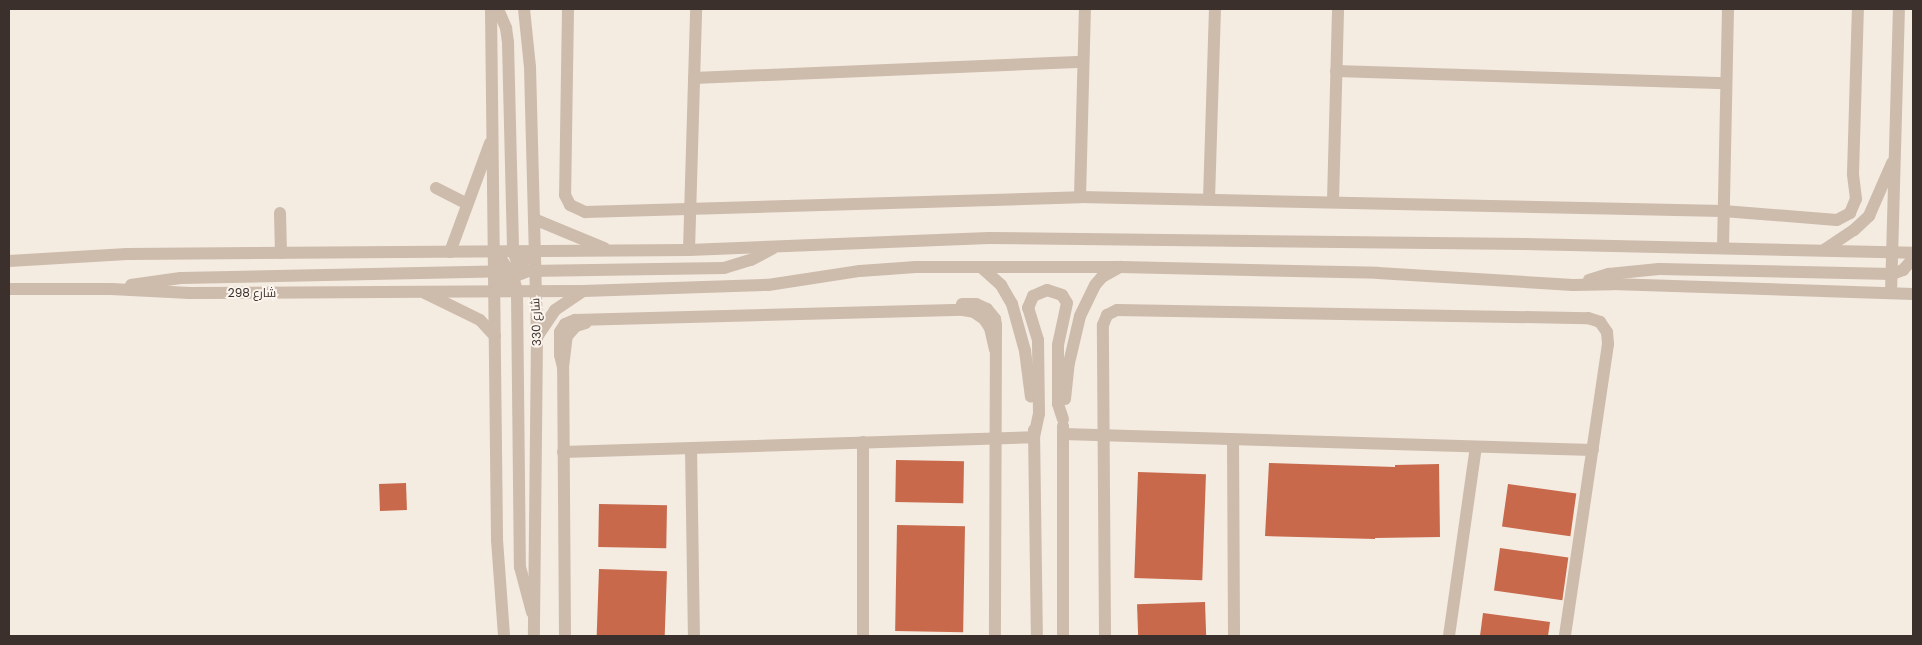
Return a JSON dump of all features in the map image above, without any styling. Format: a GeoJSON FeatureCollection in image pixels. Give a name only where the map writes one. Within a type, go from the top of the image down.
{"type":"FeatureCollection","features":[{"type":"Feature","properties":{"kind":"street"},"geometry":{"type":"LineString","coordinates":[[491,9],[497,540],[504,636]]}},
{"type":"Feature","properties":{"kind":"street"},"geometry":{"type":"LineString","coordinates":[[498,9],[506,28],[508,43],[513,251],[520,271],[517,291],[520,567],[525,592],[535,618]]}},
{"type":"Feature","properties":{"kind":"street","name":"شارع 330"},"geometry":{"type":"LineString","coordinates":[[524,9],[530,67],[534,251],[520,271],[535,291],[537,337],[534,636]]}},
{"type":"Feature","properties":{"kind":"street"},"geometry":{"type":"LineString","coordinates":[[568,9],[564,195],[574,209],[585,212],[1080,197],[1723,212],[1819,219],[1837,212],[1846,205],[1854,174],[1858,9]]}},
{"type":"Feature","properties":{"kind":"street"},"geometry":{"type":"LineString","coordinates":[[689,250],[696,9]]}},
{"type":"Feature","properties":{"kind":"street"},"geometry":{"type":"LineString","coordinates":[[1080,197],[1084,9]]}},
{"type":"Feature","properties":{"kind":"street"},"geometry":{"type":"LineString","coordinates":[[1209,199],[1215,9]]}},
{"type":"Feature","properties":{"kind":"street"},"geometry":{"type":"LineString","coordinates":[[1333,202],[1338,9]]}},
{"type":"Feature","properties":{"kind":"street"},"geometry":{"type":"LineString","coordinates":[[1723,247],[1728,9]]}},
{"type":"Feature","properties":{"kind":"street"},"geometry":{"type":"LineString","coordinates":[[1891,293],[1899,9]]}},
{"type":"Feature","properties":{"kind":"street"},"geometry":{"type":"LineString","coordinates":[[694,78],[1083,62]]}},
{"type":"Feature","properties":{"kind":"street"},"geometry":{"type":"LineString","coordinates":[[1336,70],[1726,83]]}},
{"type":"Feature","properties":{"kind":"street"},"geometry":{"type":"LineString","coordinates":[[450,252],[493,136]]}},
{"type":"Feature","properties":{"kind":"street"},"geometry":{"type":"LineString","coordinates":[[1823,250],[1854,230],[1868,216],[1877,200],[1895,153]]}},
{"type":"Feature","properties":{"kind":"street"},"geometry":{"type":"LineString","coordinates":[[436,188],[467,204]]}},
{"type":"Feature","properties":{"kind":"street"},"geometry":{"type":"LineString","coordinates":[[280,214],[280,253]]}},
{"type":"Feature","properties":{"kind":"street"},"geometry":{"type":"LineString","coordinates":[[534,219],[608,250]]}},
{"type":"Feature","properties":{"kind":"street"},"geometry":{"type":"LineString","coordinates":[[9,261],[119,254],[689,250],[989,238],[1723,247],[1913,252]]}},
{"type":"Feature","properties":{"kind":"street"},"geometry":{"type":"LineString","coordinates":[[111,289],[181,278],[724,268],[751,260],[776,247]]}},
{"type":"Feature","properties":{"kind":"street"},"geometry":{"type":"LineString","coordinates":[[494,251],[520,271]]}},
{"type":"Feature","properties":{"kind":"street"},"geometry":{"type":"LineString","coordinates":[[1573,286],[1609,274],[1659,269],[1892,274],[1903,270],[1913,259]]}},
{"type":"Feature","properties":{"kind":"street"},"geometry":{"type":"LineString","coordinates":[[1063,636],[1062,419],[1069,363],[1080,316],[1095,286],[1111,271],[1121,266]]}},
{"type":"Feature","properties":{"kind":"street","name":"شارع 298"},"geometry":{"type":"LineString","coordinates":[[9,289],[111,289],[190,293],[583,292],[768,285],[890,269],[1121,266],[1378,273],[1573,286],[1612,284],[1913,294]]}},
{"type":"Feature","properties":{"kind":"street"},"geometry":{"type":"LineString","coordinates":[[980,267],[1001,286],[1016,314],[1028,364],[1034,437],[1037,636]]}},
{"type":"Feature","properties":{"kind":"street"},"geometry":{"type":"LineString","coordinates":[[495,291],[520,271]]}},
{"type":"Feature","properties":{"kind":"street"},"geometry":{"type":"LineString","coordinates":[[1034,437],[1039,414],[1038,340],[1028,308],[1033,296],[1041,291],[1057,292],[1062,295],[1067,303],[1058,345],[1058,407],[1062,419]]}},
{"type":"Feature","properties":{"kind":"street"},"geometry":{"type":"LineString","coordinates":[[423,292],[480,320],[495,336]]}},
{"type":"Feature","properties":{"kind":"street"},"geometry":{"type":"LineString","coordinates":[[537,337],[555,310],[583,292]]}},
{"type":"Feature","properties":{"kind":"street"},"geometry":{"type":"LineString","coordinates":[[564,636],[563,367],[559,350],[562,327],[575,320],[943,310],[968,311],[979,315],[990,328],[994,349],[995,636]]}},
{"type":"Feature","properties":{"kind":"street"},"geometry":{"type":"LineString","coordinates":[[1105,636],[1103,325],[1108,315],[1117,310],[1588,318],[1604,326],[1608,338],[1565,636]]}},
{"type":"Feature","properties":{"kind":"street"},"geometry":{"type":"LineString","coordinates":[[1063,434],[1593,450]]}},
{"type":"Feature","properties":{"kind":"street"},"geometry":{"type":"LineString","coordinates":[[563,452],[1034,437]]}},
{"type":"Feature","properties":{"kind":"street"},"geometry":{"type":"LineString","coordinates":[[1233,440],[1234,636]]}},
{"type":"Feature","properties":{"kind":"street"},"geometry":{"type":"LineString","coordinates":[[863,442],[863,636]]}},
{"type":"Feature","properties":{"kind":"street"},"geometry":{"type":"LineString","coordinates":[[1449,636],[1476,447]]}},
{"type":"Feature","properties":{"kind":"street"},"geometry":{"type":"LineString","coordinates":[[691,448],[694,636]]}},
{"type":"Feature","properties":{"kind":"building"},"geometry":{"type":"Polygon","coordinates":[[[896,460],[964,461],[963,503],[895,502],[896,460]]]}},
{"type":"Feature","properties":{"kind":"building"},"geometry":{"type":"Polygon","coordinates":[[[1269,463],[1395,467],[1395,465],[1439,464],[1440,537],[1375,539],[1265,536],[1269,463]]]}},
{"type":"Feature","properties":{"kind":"building"},"geometry":{"type":"Polygon","coordinates":[[[1138,472],[1206,474],[1202,580],[1134,578],[1138,472]]]}},
{"type":"Feature","properties":{"kind":"building"},"geometry":{"type":"Polygon","coordinates":[[[406,483],[407,510],[380,511],[379,484],[406,483]]]}},
{"type":"Feature","properties":{"kind":"building"},"geometry":{"type":"Polygon","coordinates":[[[1508,484],[1576,494],[1570,536],[1502,527],[1508,484]]]}},
{"type":"Feature","properties":{"kind":"building"},"geometry":{"type":"Polygon","coordinates":[[[599,504],[667,505],[666,548],[598,547],[599,504]]]}},
{"type":"Feature","properties":{"kind":"building"},"geometry":{"type":"Polygon","coordinates":[[[897,525],[965,526],[963,632],[895,631],[897,525]]]}},
{"type":"Feature","properties":{"kind":"building"},"geometry":{"type":"Polygon","coordinates":[[[1500,548],[1568,558],[1562,600],[1494,591],[1500,548]]]}},
{"type":"Feature","properties":{"kind":"building"},"geometry":{"type":"Polygon","coordinates":[[[599,569],[667,571],[665,636],[597,636],[599,569]]]}},
{"type":"Feature","properties":{"kind":"building"},"geometry":{"type":"Polygon","coordinates":[[[1205,602],[1206,636],[1138,636],[1137,604],[1205,602]]]}},
{"type":"Feature","properties":{"kind":"building"},"geometry":{"type":"Polygon","coordinates":[[[1483,613],[1550,622],[1548,636],[1480,636],[1483,613]]]}}]}
